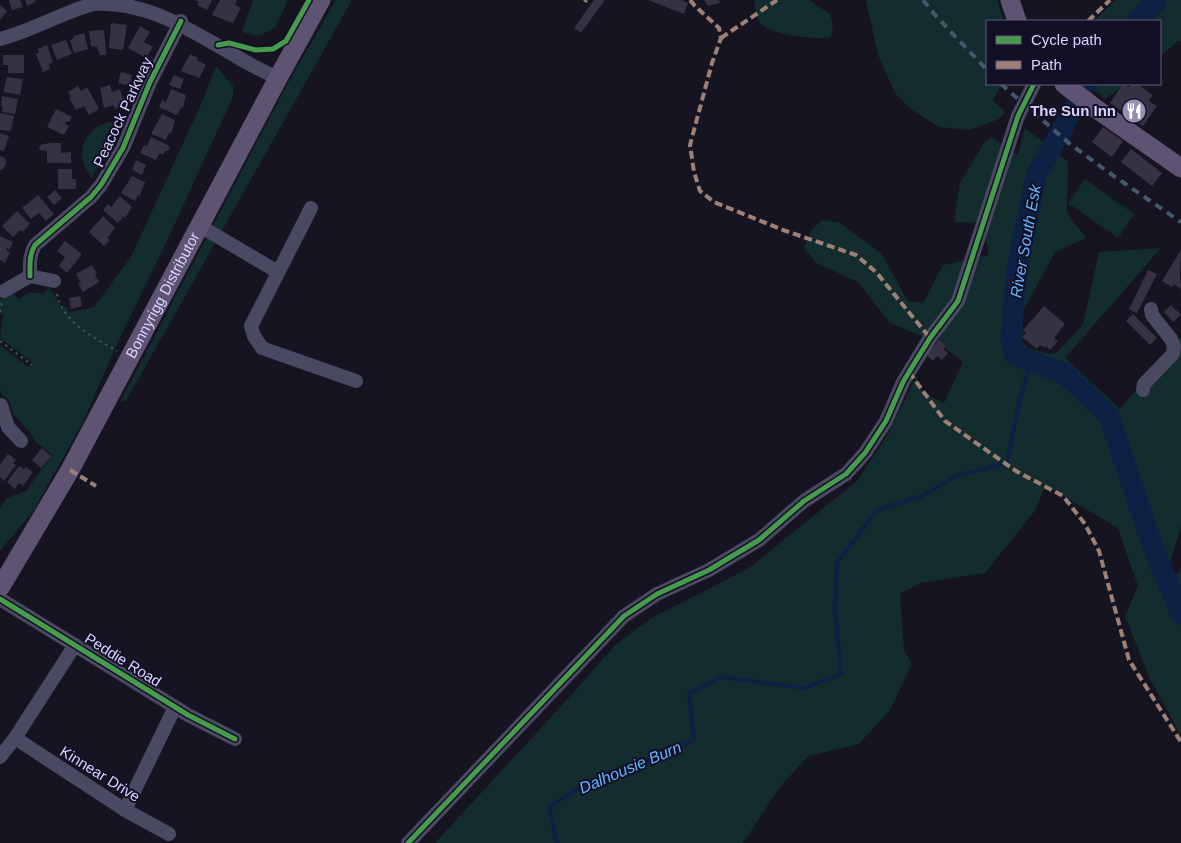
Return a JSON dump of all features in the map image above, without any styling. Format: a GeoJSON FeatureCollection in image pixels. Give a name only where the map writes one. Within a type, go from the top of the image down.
{"type":"FeatureCollection","features":[{"type":"Feature","properties":{"kind":"main road","name":"Bonnyrigg Distributor"},"geometry":{"type":"LineString","coordinates":[[0,588],[70,470],[321,0]]}},
{"type":"Feature","properties":{"kind":"main road"},"geometry":{"type":"LineString","coordinates":[[1010,0],[1017,20]]}},
{"type":"Feature","properties":{"kind":"main road"},"geometry":{"type":"LineString","coordinates":[[1065,85],[1181,168]]}},
{"type":"Feature","properties":{"kind":"street"},"geometry":{"type":"LineString","coordinates":[[0,39],[95,2],[132,4],[150,8],[181,21],[235,56],[278,78]]}},
{"type":"Feature","properties":{"kind":"street","name":"Peacock Parkway"},"geometry":{"type":"LineString","coordinates":[[30,276],[31,251],[35,245],[91,197],[109,172],[123,148],[150,82],[181,21]]}},
{"type":"Feature","properties":{"kind":"street"},"geometry":{"type":"LineString","coordinates":[[408,843],[624,616],[657,594],[709,570],[759,540],[804,501],[846,474],[865,453],[886,421],[903,382],[930,338],[958,301],[1018,116],[1034,85]]}},
{"type":"Feature","properties":{"kind":"street"},"geometry":{"type":"LineString","coordinates":[[310,208],[251,326],[254,336],[262,348],[356,381]]}},
{"type":"Feature","properties":{"kind":"street"},"geometry":{"type":"LineString","coordinates":[[200,226],[278,272]]}},
{"type":"Feature","properties":{"kind":"street"},"geometry":{"type":"LineString","coordinates":[[4,291],[30,276],[54,281]]}},
{"type":"Feature","properties":{"kind":"street"},"geometry":{"type":"LineString","coordinates":[[1143,390],[1144,384],[1173,353],[1174,346],[1171,338],[1152,315],[1151,309]]}},
{"type":"Feature","properties":{"kind":"street"},"geometry":{"type":"LineString","coordinates":[[1,406],[4,428],[21,441]]}},
{"type":"Feature","properties":{"kind":"street","name":"Peddie Road"},"geometry":{"type":"LineString","coordinates":[[0,599],[175,707],[235,739]]}},
{"type":"Feature","properties":{"kind":"street"},"geometry":{"type":"LineString","coordinates":[[0,757],[15,738],[74,645]]}},
{"type":"Feature","properties":{"kind":"street"},"geometry":{"type":"LineString","coordinates":[[125,810],[175,707]]}},
{"type":"Feature","properties":{"kind":"street","name":"Kinnear Drive"},"geometry":{"type":"LineString","coordinates":[[15,738],[125,810],[169,834]]}},
{"type":"Feature","properties":{"kind":"path"},"geometry":{"type":"LineString","coordinates":[[54,281],[58,299],[72,322],[130,358]]}},
{"type":"Feature","properties":{"kind":"path"},"geometry":{"type":"LineString","coordinates":[[0,340],[32,365]]}},
{"type":"Feature","properties":{"kind":"green space"},"geometry":{"type":"Polygon","coordinates":[[[253,0],[288,0],[275,28],[259,36],[242,32],[253,0]]]}},
{"type":"Feature","properties":{"kind":"green space"},"geometry":{"type":"Polygon","coordinates":[[[336,0],[352,0],[126,401],[120,402],[289,81],[336,0]]]}},
{"type":"Feature","properties":{"kind":"green space"},"geometry":{"type":"Polygon","coordinates":[[[754,0],[809,0],[830,14],[833,24],[831,37],[794,36],[773,31],[760,23],[754,0]]]}},
{"type":"Feature","properties":{"kind":"green space"},"geometry":{"type":"Polygon","coordinates":[[[866,0],[997,0],[1004,20],[986,20],[986,85],[1001,85],[993,100],[1005,112],[999,119],[970,130],[939,127],[912,110],[895,93],[878,55],[866,0]]]}},
{"type":"Feature","properties":{"kind":"green space"},"geometry":{"type":"Polygon","coordinates":[[[1116,0],[1181,0],[1181,41],[1178,41],[1161,56],[1161,20],[1095,20],[1116,0]]]}},
{"type":"Feature","properties":{"kind":"green space"},"geometry":{"type":"Polygon","coordinates":[[[216,66],[233,86],[233,97],[116,346],[84,420],[34,510],[0,551],[0,507],[7,498],[26,491],[52,455],[36,442],[30,432],[13,414],[9,400],[2,395],[0,389],[0,345],[28,367],[32,362],[0,338],[3,315],[0,314],[0,299],[13,292],[18,299],[30,292],[43,294],[49,287],[62,308],[66,307],[69,312],[94,307],[131,257],[202,102],[216,66]]]}},
{"type":"Feature","properties":{"kind":"green space"},"geometry":{"type":"Polygon","coordinates":[[[1087,85],[1125,85],[1105,99],[1087,85]]]}},
{"type":"Feature","properties":{"kind":"green space"},"geometry":{"type":"Polygon","coordinates":[[[113,121],[119,122],[92,178],[83,160],[82,151],[84,143],[88,135],[95,129],[113,121]]]}},
{"type":"Feature","properties":{"kind":"green space"},"geometry":{"type":"Polygon","coordinates":[[[1025,128],[1068,162],[1067,213],[1086,238],[1055,252],[1022,313],[1023,343],[1028,348],[1050,354],[1057,352],[1083,325],[1099,252],[1161,248],[1065,358],[1120,409],[1181,337],[1181,526],[1166,577],[1181,618],[1181,736],[1149,677],[1125,616],[1138,586],[1118,528],[1046,486],[1034,512],[985,573],[920,583],[900,594],[904,650],[912,664],[890,710],[859,744],[808,756],[780,787],[743,843],[435,843],[615,645],[650,619],[749,568],[857,481],[887,436],[916,377],[925,394],[944,403],[963,362],[937,342],[890,323],[858,282],[816,263],[804,248],[812,229],[823,220],[840,223],[881,253],[908,301],[923,303],[943,265],[989,255],[983,223],[954,222],[960,183],[984,143],[991,137],[1018,155],[1025,128]]]}},
{"type":"Feature","properties":{"kind":"green space"},"geometry":{"type":"Polygon","coordinates":[[[1085,179],[1134,214],[1118,238],[1068,203],[1085,179]]]}},
{"type":"Feature","properties":{"kind":"green space"},"geometry":{"type":"Polygon","coordinates":[[[1181,568],[1181,606],[1171,583],[1181,568]]]}},
{"type":"Feature","properties":{"kind":"building"},"geometry":{"type":"Polygon","coordinates":[[[9,0],[20,0],[23,7],[12,10],[9,0]]]}},
{"type":"Feature","properties":{"kind":"building"},"geometry":{"type":"Polygon","coordinates":[[[25,0],[35,0],[36,2],[27,6],[25,0]]]}},
{"type":"Feature","properties":{"kind":"building"},"geometry":{"type":"Polygon","coordinates":[[[195,0],[212,0],[207,10],[197,5],[199,2],[195,0]]]}},
{"type":"Feature","properties":{"kind":"building"},"geometry":{"type":"Polygon","coordinates":[[[220,0],[237,0],[235,5],[241,8],[233,23],[212,15],[220,0]]]}},
{"type":"Feature","properties":{"kind":"building"},"geometry":{"type":"Polygon","coordinates":[[[594,0],[605,0],[581,33],[574,28],[594,0]]]}},
{"type":"Feature","properties":{"kind":"building"},"geometry":{"type":"Polygon","coordinates":[[[648,0],[681,0],[688,3],[684,14],[648,0]]]}},
{"type":"Feature","properties":{"kind":"building"},"geometry":{"type":"Polygon","coordinates":[[[704,0],[719,0],[720,3],[708,6],[704,0]]]}},
{"type":"Feature","properties":{"kind":"building"},"geometry":{"type":"Polygon","coordinates":[[[0,5],[7,11],[0,20],[0,5]]]}},
{"type":"Feature","properties":{"kind":"building"},"geometry":{"type":"Polygon","coordinates":[[[111,23],[127,25],[123,50],[109,48],[111,23]]]}},
{"type":"Feature","properties":{"kind":"building"},"geometry":{"type":"Polygon","coordinates":[[[140,26],[150,32],[144,42],[153,47],[146,58],[128,48],[140,26]]]}},
{"type":"Feature","properties":{"kind":"building"},"geometry":{"type":"Polygon","coordinates":[[[104,30],[106,55],[100,55],[97,47],[91,46],[89,31],[104,30]]]}},
{"type":"Feature","properties":{"kind":"building"},"geometry":{"type":"Polygon","coordinates":[[[84,33],[88,49],[74,53],[70,40],[74,36],[84,33]]]}},
{"type":"Feature","properties":{"kind":"building"},"geometry":{"type":"Polygon","coordinates":[[[66,40],[72,54],[57,60],[51,45],[66,40]]]}},
{"type":"Feature","properties":{"kind":"building"},"geometry":{"type":"Polygon","coordinates":[[[47,45],[53,62],[49,64],[50,69],[43,72],[36,54],[39,53],[38,49],[47,45]]]}},
{"type":"Feature","properties":{"kind":"building"},"geometry":{"type":"Polygon","coordinates":[[[190,54],[206,65],[199,78],[181,71],[190,54]]]}},
{"type":"Feature","properties":{"kind":"building"},"geometry":{"type":"Polygon","coordinates":[[[3,55],[24,55],[24,73],[8,73],[8,65],[3,65],[3,55]]]}},
{"type":"Feature","properties":{"kind":"building"},"geometry":{"type":"Polygon","coordinates":[[[121,72],[132,75],[129,86],[118,83],[121,72]]]}},
{"type":"Feature","properties":{"kind":"building"},"geometry":{"type":"Polygon","coordinates":[[[174,75],[184,79],[180,89],[169,85],[174,75]]]}},
{"type":"Feature","properties":{"kind":"building"},"geometry":{"type":"Polygon","coordinates":[[[7,77],[23,79],[20,95],[3,92],[7,77]]]}},
{"type":"Feature","properties":{"kind":"building"},"geometry":{"type":"Polygon","coordinates":[[[110,85],[112,92],[120,89],[125,106],[115,109],[114,105],[104,108],[100,88],[110,85]]]}},
{"type":"Feature","properties":{"kind":"building"},"geometry":{"type":"Polygon","coordinates":[[[1122,85],[1129,87],[1131,85],[1138,85],[1153,95],[1149,101],[1157,106],[1143,126],[1110,103],[1122,85]]]}},
{"type":"Feature","properties":{"kind":"building"},"geometry":{"type":"Polygon","coordinates":[[[78,86],[81,91],[87,87],[99,109],[89,115],[84,106],[76,110],[69,98],[71,97],[68,92],[78,86]]]}},
{"type":"Feature","properties":{"kind":"building"},"geometry":{"type":"Polygon","coordinates":[[[171,89],[186,95],[183,108],[181,107],[177,115],[159,107],[162,100],[166,102],[171,89]]]}},
{"type":"Feature","properties":{"kind":"building"},"geometry":{"type":"Polygon","coordinates":[[[2,96],[18,99],[15,114],[2,112],[2,96]]]}},
{"type":"Feature","properties":{"kind":"building"},"geometry":{"type":"Polygon","coordinates":[[[56,109],[72,117],[69,122],[66,121],[65,124],[69,126],[64,135],[47,127],[56,109]]]}},
{"type":"Feature","properties":{"kind":"building"},"geometry":{"type":"Polygon","coordinates":[[[0,113],[14,116],[11,131],[0,130],[0,113]]]}},
{"type":"Feature","properties":{"kind":"building"},"geometry":{"type":"Polygon","coordinates":[[[162,114],[175,120],[171,134],[169,133],[166,140],[151,134],[162,114]]]}},
{"type":"Feature","properties":{"kind":"building"},"geometry":{"type":"Polygon","coordinates":[[[1103,127],[1123,141],[1112,157],[1092,142],[1103,127]]]}},
{"type":"Feature","properties":{"kind":"building"},"geometry":{"type":"Polygon","coordinates":[[[0,133],[9,136],[4,151],[0,150],[0,133]]]}},
{"type":"Feature","properties":{"kind":"building"},"geometry":{"type":"Polygon","coordinates":[[[151,137],[168,145],[170,148],[163,155],[160,153],[156,160],[140,153],[144,145],[147,146],[151,137]]]}},
{"type":"Feature","properties":{"kind":"building"},"geometry":{"type":"Polygon","coordinates":[[[47,143],[61,143],[61,153],[71,152],[71,163],[47,163],[47,151],[40,150],[39,147],[47,143]]]}},
{"type":"Feature","properties":{"kind":"building"},"geometry":{"type":"Polygon","coordinates":[[[1131,149],[1162,173],[1152,186],[1121,162],[1131,149]]]}},
{"type":"Feature","properties":{"kind":"building"},"geometry":{"type":"Polygon","coordinates":[[[0,156],[5,158],[6,163],[3,169],[0,170],[0,156]]]}},
{"type":"Feature","properties":{"kind":"building"},"geometry":{"type":"Polygon","coordinates":[[[136,160],[146,165],[142,175],[132,170],[136,160]]]}},
{"type":"Feature","properties":{"kind":"building"},"geometry":{"type":"Polygon","coordinates":[[[58,169],[72,169],[72,179],[76,179],[76,189],[58,189],[58,169]]]}},
{"type":"Feature","properties":{"kind":"building"},"geometry":{"type":"Polygon","coordinates":[[[132,176],[145,182],[140,196],[138,195],[135,201],[121,193],[132,176]]]}},
{"type":"Feature","properties":{"kind":"building"},"geometry":{"type":"Polygon","coordinates":[[[55,190],[62,198],[54,205],[47,197],[55,190]]]}},
{"type":"Feature","properties":{"kind":"building"},"geometry":{"type":"Polygon","coordinates":[[[38,195],[54,214],[46,221],[39,213],[31,219],[22,208],[38,195]]]}},
{"type":"Feature","properties":{"kind":"building"},"geometry":{"type":"Polygon","coordinates":[[[120,196],[132,207],[125,218],[124,216],[118,223],[103,210],[108,204],[111,207],[120,196]]]}},
{"type":"Feature","properties":{"kind":"building"},"geometry":{"type":"Polygon","coordinates":[[[17,211],[30,224],[23,232],[20,230],[13,237],[2,226],[17,211]]]}},
{"type":"Feature","properties":{"kind":"building"},"geometry":{"type":"Polygon","coordinates":[[[103,216],[115,228],[107,238],[110,240],[104,246],[89,232],[103,216]]]}},
{"type":"Feature","properties":{"kind":"building"},"geometry":{"type":"Polygon","coordinates":[[[0,236],[13,242],[10,249],[7,248],[6,250],[10,252],[5,263],[0,260],[0,236]]]}},
{"type":"Feature","properties":{"kind":"building"},"geometry":{"type":"Polygon","coordinates":[[[65,241],[82,254],[67,273],[59,266],[65,257],[57,251],[65,241]]]}},
{"type":"Feature","properties":{"kind":"building"},"geometry":{"type":"Polygon","coordinates":[[[1181,250],[1181,289],[1174,284],[1172,287],[1162,281],[1181,250]]]}},
{"type":"Feature","properties":{"kind":"building"},"geometry":{"type":"Polygon","coordinates":[[[92,265],[99,282],[83,292],[78,284],[81,282],[76,274],[92,265]]]}},
{"type":"Feature","properties":{"kind":"building"},"geometry":{"type":"Polygon","coordinates":[[[1148,270],[1157,274],[1137,313],[1129,309],[1148,270]]]}},
{"type":"Feature","properties":{"kind":"building"},"geometry":{"type":"Polygon","coordinates":[[[80,296],[82,306],[71,309],[69,298],[80,296]]]}},
{"type":"Feature","properties":{"kind":"building"},"geometry":{"type":"Polygon","coordinates":[[[1171,305],[1181,315],[1173,322],[1164,312],[1171,305]]]}},
{"type":"Feature","properties":{"kind":"building"},"geometry":{"type":"Polygon","coordinates":[[[1044,306],[1065,324],[1054,338],[1058,341],[1050,350],[1046,346],[1045,348],[1040,345],[1037,349],[1022,337],[1026,333],[1023,330],[1044,306]]]}},
{"type":"Feature","properties":{"kind":"building"},"geometry":{"type":"Polygon","coordinates":[[[1133,314],[1157,338],[1150,345],[1126,321],[1133,314]]]}},
{"type":"Feature","properties":{"kind":"building"},"geometry":{"type":"Polygon","coordinates":[[[939,340],[946,346],[943,349],[948,353],[942,360],[937,356],[933,361],[926,355],[939,340]]]}},
{"type":"Feature","properties":{"kind":"building"},"geometry":{"type":"Polygon","coordinates":[[[42,448],[51,456],[41,468],[32,460],[42,448]]]}},
{"type":"Feature","properties":{"kind":"building"},"geometry":{"type":"Polygon","coordinates":[[[8,454],[16,460],[13,463],[16,465],[4,481],[0,477],[0,464],[8,454]]]}},
{"type":"Feature","properties":{"kind":"building"},"geometry":{"type":"Polygon","coordinates":[[[19,466],[24,469],[26,467],[33,472],[23,486],[19,483],[15,489],[7,482],[19,466]]]}},
{"type":"Feature","properties":{"kind":"waterway","name":"River South Esk"},"geometry":{"type":"LineString","coordinates":[[1138,20],[1157,0]]}},
{"type":"Feature","properties":{"kind":"waterway","name":"Dalhousie Burn"},"geometry":{"type":"LineString","coordinates":[[1086,85],[1036,176],[1017,268],[1011,337],[1015,355],[1065,374],[1109,416],[1153,547],[1181,614]]}},
{"type":"Feature","properties":{"kind":"waterway","name":"Dalhousie Burn"},"geometry":{"type":"LineString","coordinates":[[557,843],[549,807],[590,781],[658,757],[694,740],[689,694],[720,677],[805,688],[841,674],[835,609],[837,563],[877,510],[922,496],[958,475],[1007,463],[1019,402],[1031,361]]}},
{"type":"Feature","properties":{"kind":"railway"},"geometry":{"type":"LineString","coordinates":[[923,0],[986,69]]}},
{"type":"Feature","properties":{"kind":"railway"},"geometry":{"type":"LineString","coordinates":[[1002,85],[1070,144],[1181,222]]}},
{"type":"Feature","properties":{"kind":"marked path"},"geometry":{"type":"LineString","coordinates":[[690,0],[719,28],[721,38],[712,63],[690,145],[694,172],[700,191],[714,202],[783,230],[856,255],[876,272],[930,338]]}},
{"type":"Feature","properties":{"kind":"marked path"},"geometry":{"type":"LineString","coordinates":[[721,38],[777,0]]}},
{"type":"Feature","properties":{"kind":"marked path"},"geometry":{"type":"LineString","coordinates":[[1089,20],[1110,0]]}},
{"type":"Feature","properties":{"kind":"marked path"},"geometry":{"type":"LineString","coordinates":[[909,372],[945,421],[1016,471],[1063,496],[1085,524],[1099,551],[1129,660],[1181,742]]}},
{"type":"Feature","properties":{"kind":"marked path"},"geometry":{"type":"LineString","coordinates":[[70,470],[96,486]]}},
{"type":"Feature","properties":{"kind":"cycle path"},"geometry":{"type":"LineString","coordinates":[[218,45],[229,43],[256,50],[273,49],[286,41],[309,0]]}},
{"type":"Feature","properties":{"kind":"cycle path"},"geometry":{"type":"LineString","coordinates":[[30,276],[31,256],[35,245],[91,197],[101,185],[123,148],[150,82],[181,21]]}},
{"type":"Feature","properties":{"kind":"cycle path"},"geometry":{"type":"LineString","coordinates":[[408,843],[624,616],[657,594],[709,570],[759,540],[804,501],[846,474],[865,453],[886,421],[909,372],[930,338],[958,301],[1018,116],[1034,85]]}},
{"type":"Feature","properties":{"kind":"cycle path"},"geometry":{"type":"LineString","coordinates":[[0,599],[188,715],[235,739]]}},
{"type":"Feature","properties":{"kind":"place","name":"The Sun Inn"},"geometry":{"type":"Point","coordinates":[1134,111]}}]}
